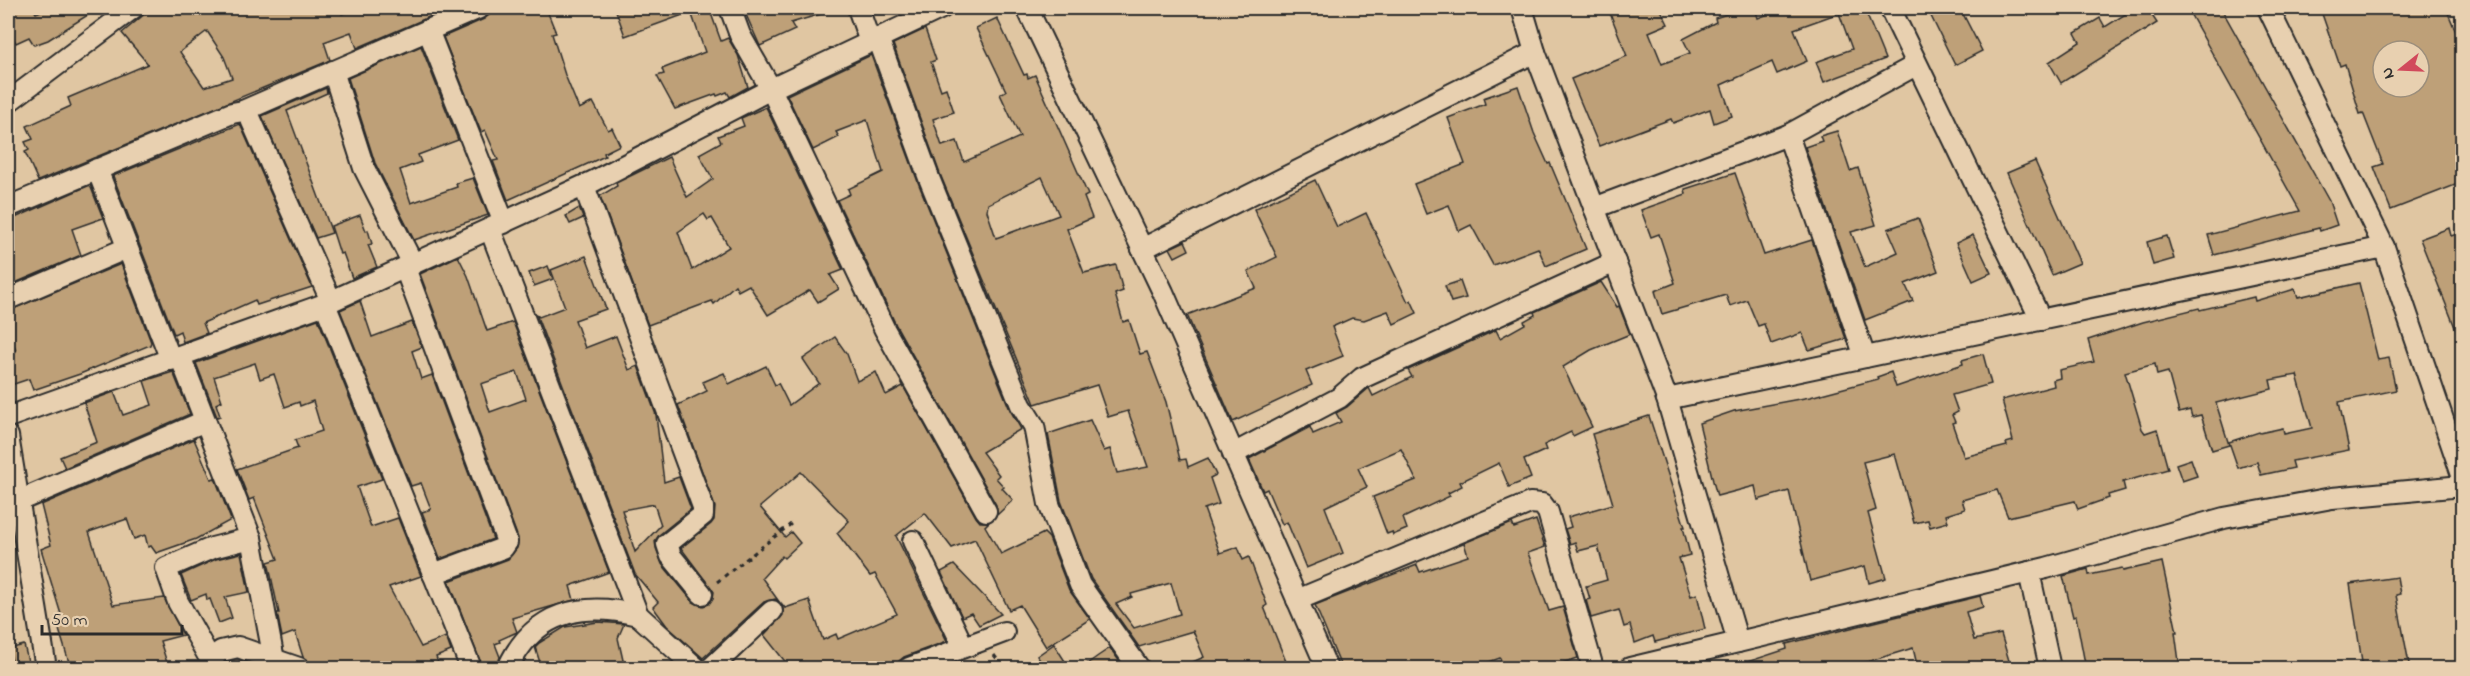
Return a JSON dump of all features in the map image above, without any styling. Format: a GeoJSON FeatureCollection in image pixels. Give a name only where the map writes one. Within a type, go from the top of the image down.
{"type":"FeatureCollection","features":[{"type":"Feature","properties":{"kind":"street"},"geometry":{"type":"LineString","coordinates":[[8,102],[134,8]]}},
{"type":"Feature","properties":{"kind":"street"},"geometry":{"type":"LineString","coordinates":[[8,207],[232,113],[243,111],[479,8]]}},
{"type":"Feature","properties":{"kind":"street"},"geometry":{"type":"LineString","coordinates":[[730,8],[740,35],[771,89],[885,330],[986,511]]}},
{"type":"Feature","properties":{"kind":"street"},"geometry":{"type":"LineString","coordinates":[[858,8],[874,40],[1021,405],[1034,426],[1049,504],[1080,585],[1139,669]]}},
{"type":"Feature","properties":{"kind":"street"},"geometry":{"type":"LineString","coordinates":[[8,417],[328,302],[584,186],[771,89],[942,8]]}},
{"type":"Feature","properties":{"kind":"street"},"geometry":{"type":"LineString","coordinates":[[1027,8],[1142,249],[1327,669]]}},
{"type":"Feature","properties":{"kind":"street"},"geometry":{"type":"LineString","coordinates":[[1522,8],[1535,52],[1667,399],[1738,642]]}},
{"type":"Feature","properties":{"kind":"street"},"geometry":{"type":"LineString","coordinates":[[1890,8],[2041,320]]}},
{"type":"Feature","properties":{"kind":"street"},"geometry":{"type":"LineString","coordinates":[[2268,8],[2384,247],[2463,474]]}},
{"type":"Feature","properties":{"kind":"street"},"geometry":{"type":"LineString","coordinates":[[428,30],[638,615],[696,669]]}},
{"type":"Feature","properties":{"kind":"street"},"geometry":{"type":"LineString","coordinates":[[1142,249],[1535,52]]}},
{"type":"Feature","properties":{"kind":"street"},"geometry":{"type":"LineString","coordinates":[[1594,208],[1788,135],[1917,65]]}},
{"type":"Feature","properties":{"kind":"street"},"geometry":{"type":"LineString","coordinates":[[333,71],[364,168],[409,266],[507,542],[503,548],[433,574]]}},
{"type":"Feature","properties":{"kind":"street"},"geometry":{"type":"LineString","coordinates":[[243,111],[249,116],[328,302],[471,669]]}},
{"type":"Feature","properties":{"kind":"street"},"geometry":{"type":"LineString","coordinates":[[1788,135],[1865,357]]}},
{"type":"Feature","properties":{"kind":"street"},"geometry":{"type":"LineString","coordinates":[[97,169],[127,248],[206,421],[251,538],[274,660]]}},
{"type":"Feature","properties":{"kind":"street"},"geometry":{"type":"LineString","coordinates":[[584,186],[703,507],[703,514],[668,544],[672,556],[702,594]]}},
{"type":"Feature","properties":{"kind":"street"},"geometry":{"type":"LineString","coordinates":[[1667,399],[2384,247]]}},
{"type":"Feature","properties":{"kind":"street"},"geometry":{"type":"LineString","coordinates":[[8,299],[127,248]]}},
{"type":"Feature","properties":{"kind":"street"},"geometry":{"type":"LineString","coordinates":[[1233,454],[1339,398],[1362,378],[1615,262]]}},
{"type":"Feature","properties":{"kind":"street"},"geometry":{"type":"LineString","coordinates":[[19,501],[206,421]]}},
{"type":"Feature","properties":{"kind":"street"},"geometry":{"type":"LineString","coordinates":[[8,436],[46,662]]}},
{"type":"Feature","properties":{"kind":"street"},"geometry":{"type":"LineString","coordinates":[[1630,669],[2029,572],[2224,518],[2331,498],[2463,486]]}},
{"type":"Feature","properties":{"kind":"street"},"geometry":{"type":"LineString","coordinates":[[1297,600],[1530,503],[1542,504],[1548,512],[1593,669]]}},
{"type":"Feature","properties":{"kind":"street"},"geometry":{"type":"LineString","coordinates":[[251,538],[212,548],[166,568],[178,602],[213,664],[221,651],[238,647],[299,669]]}},
{"type":"Feature","properties":{"kind":"street"},"geometry":{"type":"LineString","coordinates":[[914,541],[963,646]]}},
{"type":"Feature","properties":{"kind":"street"},"geometry":{"type":"LineString","coordinates":[[2029,572],[2050,669]]}},
{"type":"Feature","properties":{"kind":"street"},"geometry":{"type":"LineString","coordinates":[[508,669],[517,648],[542,624],[557,616],[578,610],[601,609],[638,615]]}},
{"type":"Feature","properties":{"kind":"street"},"geometry":{"type":"LineString","coordinates":[[711,669],[772,611]]}},
{"type":"Feature","properties":{"kind":"street"},"geometry":{"type":"LineString","coordinates":[[909,669],[963,646],[1004,632]]}},
{"type":"Feature","properties":{"kind":"path"},"geometry":{"type":"LineString","coordinates":[[702,594],[791,524]]}},
{"type":"Feature","properties":{"kind":"building"},"geometry":{"type":"Polygon","coordinates":[[[8,8],[33,8],[36,13],[48,8],[99,8],[48,40],[34,45],[29,37],[16,43],[13,38],[8,41],[8,8]]]}},
{"type":"Feature","properties":{"kind":"building"},"geometry":{"type":"Polygon","coordinates":[[[152,8],[340,8],[342,14],[365,8],[368,14],[383,8],[450,8],[357,48],[351,32],[324,42],[330,60],[326,62],[38,181],[25,152],[29,150],[25,142],[33,139],[27,126],[71,106],[68,98],[148,64],[122,33],[152,8]],[[207,31],[180,52],[204,87],[232,78],[224,57],[207,31]]]}},
{"type":"Feature","properties":{"kind":"building"},"geometry":{"type":"Polygon","coordinates":[[[491,8],[546,8],[556,33],[552,34],[565,75],[579,109],[593,102],[608,130],[612,128],[620,145],[604,153],[605,156],[508,200],[493,161],[498,160],[485,130],[481,132],[443,37],[484,19],[489,15],[491,8]]]}},
{"type":"Feature","properties":{"kind":"building"},"geometry":{"type":"Polygon","coordinates":[[[615,8],[709,8],[721,41],[728,38],[738,55],[748,87],[730,97],[727,92],[717,96],[716,94],[675,109],[657,76],[664,74],[662,69],[705,52],[691,12],[625,36],[615,8]]]}},
{"type":"Feature","properties":{"kind":"building"},"geometry":{"type":"Polygon","coordinates":[[[743,8],[830,8],[831,11],[791,23],[795,30],[760,46],[743,8]]]}},
{"type":"Feature","properties":{"kind":"building"},"geometry":{"type":"Polygon","coordinates":[[[1608,8],[1660,8],[1668,24],[1649,32],[1662,64],[1690,53],[1683,39],[1716,22],[1715,18],[1744,8],[1755,8],[1758,18],[1784,8],[1864,8],[1885,59],[1824,82],[1816,62],[1852,49],[1839,13],[1794,29],[1807,61],[1777,74],[1772,62],[1721,85],[1732,116],[1714,123],[1710,109],[1673,123],[1671,119],[1599,146],[1571,79],[1627,56],[1608,8]]]}},
{"type":"Feature","properties":{"kind":"building"},"geometry":{"type":"Polygon","coordinates":[[[1927,8],[1960,8],[1982,51],[1955,65],[1927,8]]]}},
{"type":"Feature","properties":{"kind":"building"},"geometry":{"type":"Polygon","coordinates":[[[2135,8],[2147,8],[2157,23],[2061,83],[2049,62],[2080,42],[2075,33],[2100,18],[2105,27],[2135,8]]]}},
{"type":"Feature","properties":{"kind":"building"},"geometry":{"type":"Polygon","coordinates":[[[2187,8],[2221,8],[2329,201],[2337,225],[2320,231],[2319,228],[2214,255],[2208,235],[2300,211],[2187,8]]]}},
{"type":"Feature","properties":{"kind":"building"},"geometry":{"type":"Polygon","coordinates":[[[2320,8],[2446,8],[2463,49],[2463,182],[2391,210],[2374,167],[2383,164],[2363,113],[2360,114],[2345,64],[2340,66],[2320,8]]]}},
{"type":"Feature","properties":{"kind":"building"},"geometry":{"type":"Polygon","coordinates":[[[997,18],[1024,75],[1027,74],[1028,78],[1035,75],[1088,195],[1084,197],[1092,218],[1067,229],[1084,273],[1116,265],[1123,291],[1115,294],[1123,322],[1129,320],[1140,354],[1147,352],[1166,402],[1180,460],[1186,459],[1188,467],[1208,458],[1216,475],[1210,478],[1219,504],[1204,509],[1220,553],[1238,547],[1243,560],[1249,557],[1267,605],[1264,607],[1289,669],[1177,669],[1204,657],[1193,631],[1139,647],[1091,579],[1061,501],[1048,434],[1090,420],[1104,451],[1110,449],[1117,473],[1148,467],[1128,411],[1108,417],[1097,385],[1035,404],[940,174],[893,44],[925,29],[936,60],[931,62],[941,90],[946,88],[954,112],[933,119],[942,146],[957,141],[964,162],[1020,137],[1000,94],[1006,91],[976,28],[997,18]],[[1042,177],[988,204],[987,211],[996,238],[1059,215],[1042,177]],[[1171,583],[1131,594],[1132,597],[1116,604],[1134,628],[1180,614],[1171,583]]]}},
{"type":"Feature","properties":{"kind":"building"},"geometry":{"type":"Polygon","coordinates":[[[421,46],[458,140],[418,155],[421,162],[400,170],[411,203],[457,187],[456,183],[473,178],[488,215],[414,240],[375,163],[348,78],[421,46]]]}},
{"type":"Feature","properties":{"kind":"building"},"geometry":{"type":"Polygon","coordinates":[[[871,55],[918,182],[1010,410],[1021,429],[982,452],[999,475],[996,478],[1004,487],[1002,488],[1013,500],[997,515],[996,505],[896,325],[837,200],[850,194],[848,189],[883,172],[867,120],[836,132],[839,137],[813,150],[787,95],[871,55]]]}},
{"type":"Feature","properties":{"kind":"building"},"geometry":{"type":"Polygon","coordinates":[[[1518,86],[1534,133],[1548,164],[1550,163],[1586,249],[1546,266],[1538,248],[1493,265],[1471,225],[1459,231],[1449,205],[1426,214],[1414,184],[1465,164],[1448,118],[1485,104],[1483,98],[1518,86]]]}},
{"type":"Feature","properties":{"kind":"building"},"geometry":{"type":"Polygon","coordinates":[[[326,88],[327,93],[287,111],[332,233],[316,238],[262,116],[326,88]]]}},
{"type":"Feature","properties":{"kind":"building"},"geometry":{"type":"Polygon","coordinates":[[[766,107],[843,270],[830,275],[839,289],[818,302],[810,290],[768,315],[749,285],[738,291],[735,285],[714,304],[712,301],[648,325],[600,196],[617,186],[616,183],[669,157],[687,197],[713,179],[699,154],[721,142],[718,136],[744,126],[741,118],[766,107]],[[704,214],[678,232],[692,270],[729,247],[712,218],[708,220],[704,214]]]}},
{"type":"Feature","properties":{"kind":"building"},"geometry":{"type":"Polygon","coordinates":[[[240,124],[312,287],[257,305],[255,300],[203,323],[207,333],[183,342],[180,331],[174,334],[113,176],[240,124]]]}},
{"type":"Feature","properties":{"kind":"building"},"geometry":{"type":"Polygon","coordinates":[[[1837,131],[1850,171],[1858,168],[1876,225],[1851,232],[1865,267],[1898,252],[1888,229],[1918,218],[1938,271],[1905,284],[1913,301],[1865,320],[1805,147],[1822,141],[1820,136],[1837,131]]]}},
{"type":"Feature","properties":{"kind":"building"},"geometry":{"type":"Polygon","coordinates":[[[2035,161],[2080,263],[2052,275],[2007,173],[2035,161]]]}},
{"type":"Feature","properties":{"kind":"building"},"geometry":{"type":"Polygon","coordinates":[[[1735,173],[1764,255],[1812,240],[1846,339],[1809,350],[1802,333],[1771,344],[1764,324],[1758,326],[1747,300],[1730,306],[1726,295],[1662,314],[1655,291],[1675,283],[1659,234],[1651,237],[1641,210],[1686,194],[1685,189],[1735,173]]]}},
{"type":"Feature","properties":{"kind":"building"},"geometry":{"type":"Polygon","coordinates":[[[1315,180],[1337,227],[1366,213],[1408,302],[1411,300],[1417,313],[1394,324],[1388,311],[1364,320],[1352,318],[1332,327],[1343,356],[1306,371],[1312,385],[1233,422],[1187,315],[1256,288],[1248,271],[1277,257],[1254,209],[1315,180]]]}},
{"type":"Feature","properties":{"kind":"building"},"geometry":{"type":"Polygon","coordinates":[[[90,185],[103,218],[72,229],[81,255],[8,286],[8,221],[90,185]]]}},
{"type":"Feature","properties":{"kind":"building"},"geometry":{"type":"Polygon","coordinates":[[[579,208],[583,218],[570,224],[566,216],[579,208]]]}},
{"type":"Feature","properties":{"kind":"building"},"geometry":{"type":"Polygon","coordinates":[[[360,215],[366,231],[368,230],[372,244],[368,245],[377,267],[352,278],[343,253],[340,254],[331,226],[360,215]]]}},
{"type":"Feature","properties":{"kind":"building"},"geometry":{"type":"Polygon","coordinates":[[[2449,228],[2451,236],[2463,232],[2462,345],[2420,239],[2449,228]]]}},
{"type":"Feature","properties":{"kind":"building"},"geometry":{"type":"Polygon","coordinates":[[[1973,235],[1991,273],[1973,281],[1956,243],[1973,235]]]}},
{"type":"Feature","properties":{"kind":"building"},"geometry":{"type":"Polygon","coordinates":[[[2167,236],[2174,259],[2153,265],[2147,242],[2167,236]]]}},
{"type":"Feature","properties":{"kind":"building"},"geometry":{"type":"Polygon","coordinates":[[[1185,241],[1189,250],[1175,257],[1170,248],[1185,241]]]}},
{"type":"Feature","properties":{"kind":"building"},"geometry":{"type":"Polygon","coordinates":[[[458,256],[468,276],[487,331],[513,322],[609,572],[570,586],[574,600],[512,618],[517,632],[495,644],[500,657],[496,669],[483,669],[449,581],[508,559],[517,548],[518,538],[420,274],[458,256]],[[517,372],[481,384],[490,412],[526,399],[517,372]]]}},
{"type":"Feature","properties":{"kind":"building"},"geometry":{"type":"Polygon","coordinates":[[[586,256],[606,309],[575,320],[585,348],[616,336],[629,370],[638,366],[656,415],[664,482],[679,477],[691,509],[659,535],[655,541],[656,548],[662,564],[693,602],[703,606],[709,604],[714,592],[681,548],[711,524],[714,520],[715,507],[678,405],[707,391],[703,382],[724,373],[729,384],[766,366],[775,385],[778,383],[789,405],[819,383],[803,359],[835,337],[847,354],[857,381],[876,372],[886,395],[903,386],[976,517],[980,522],[989,522],[985,526],[1001,554],[1044,533],[1049,538],[1069,590],[1090,619],[1046,647],[1020,605],[1009,610],[975,539],[952,548],[925,513],[896,536],[947,641],[904,657],[899,661],[897,669],[791,669],[764,635],[783,615],[782,604],[785,608],[809,600],[823,640],[836,634],[838,639],[897,614],[875,574],[870,576],[837,533],[849,521],[801,472],[760,507],[785,537],[791,532],[800,543],[784,558],[782,556],[762,578],[780,603],[775,599],[764,602],[703,658],[667,626],[653,607],[658,602],[635,574],[536,314],[539,317],[565,307],[551,270],[586,256]],[[654,504],[622,510],[635,552],[661,525],[654,504]]]}},
{"type":"Feature","properties":{"kind":"building"},"geometry":{"type":"Polygon","coordinates":[[[121,264],[151,342],[150,345],[80,374],[33,390],[29,379],[8,386],[8,362],[11,361],[9,354],[16,351],[8,330],[8,311],[121,264]]]}},
{"type":"Feature","properties":{"kind":"building"},"geometry":{"type":"Polygon","coordinates":[[[548,266],[553,279],[534,286],[529,273],[548,266]]]}},
{"type":"Feature","properties":{"kind":"building"},"geometry":{"type":"Polygon","coordinates":[[[1460,281],[1466,298],[1451,302],[1445,286],[1460,281]]]}},
{"type":"Feature","properties":{"kind":"building"},"geometry":{"type":"Polygon","coordinates":[[[1601,282],[1617,307],[1619,306],[1630,334],[1591,350],[1563,367],[1592,427],[1573,436],[1571,432],[1544,445],[1546,450],[1524,460],[1531,478],[1509,487],[1499,463],[1460,482],[1462,486],[1448,493],[1450,496],[1403,518],[1407,529],[1393,535],[1392,532],[1387,534],[1373,497],[1416,480],[1401,449],[1358,468],[1367,487],[1325,507],[1343,553],[1306,568],[1287,522],[1282,524],[1267,489],[1263,491],[1249,459],[1310,427],[1313,434],[1341,422],[1336,413],[1347,407],[1369,388],[1373,396],[1412,377],[1408,370],[1496,330],[1500,338],[1525,324],[1524,321],[1535,315],[1534,312],[1601,282]]]}},
{"type":"Feature","properties":{"kind":"building"},"geometry":{"type":"Polygon","coordinates":[[[2359,283],[2378,360],[2389,358],[2396,390],[2339,402],[2349,450],[2292,461],[2294,468],[2261,475],[2257,462],[2238,468],[2229,442],[2259,432],[2283,428],[2284,434],[2312,428],[2297,375],[2270,380],[2272,389],[2216,403],[2229,445],[2212,450],[2201,415],[2192,417],[2190,410],[2179,413],[2168,372],[2157,375],[2155,364],[2125,372],[2142,429],[2145,433],[2157,429],[2168,469],[2123,482],[2125,490],[2078,509],[2075,501],[2008,517],[1997,490],[1962,500],[1965,509],[1946,515],[1948,522],[1930,527],[1928,520],[1914,523],[1895,454],[1863,462],[1876,510],[1868,513],[1886,578],[1869,583],[1865,566],[1810,581],[1789,491],[1758,500],[1755,486],[1717,496],[1699,423],[1734,411],[1810,397],[1878,379],[1877,377],[1891,372],[1896,387],[1963,364],[1962,360],[1983,354],[1991,384],[1952,395],[1958,412],[1952,415],[1955,422],[1952,423],[1964,457],[2007,446],[2006,443],[2013,441],[2002,400],[2054,386],[2053,380],[2060,378],[2059,370],[2094,362],[2088,340],[2143,322],[2199,308],[2200,310],[2254,297],[2255,301],[2295,289],[2298,297],[2359,283]]]}},
{"type":"Feature","properties":{"kind":"building"},"geometry":{"type":"Polygon","coordinates":[[[360,301],[372,337],[412,322],[422,347],[412,351],[421,379],[432,375],[493,539],[440,559],[422,512],[431,509],[421,483],[411,486],[340,310],[360,301]]]}},
{"type":"Feature","properties":{"kind":"building"},"geometry":{"type":"Polygon","coordinates":[[[318,319],[382,479],[357,487],[371,527],[398,518],[421,576],[389,587],[421,647],[446,637],[451,651],[436,657],[440,669],[311,669],[308,661],[303,657],[295,632],[282,637],[268,562],[278,559],[254,498],[249,500],[237,469],[298,448],[295,440],[322,431],[313,401],[300,406],[299,402],[285,407],[274,374],[260,379],[255,363],[214,377],[222,401],[216,404],[220,416],[217,417],[196,363],[318,319]]]}},
{"type":"Feature","properties":{"kind":"building"},"geometry":{"type":"Polygon","coordinates":[[[173,372],[190,414],[65,468],[60,457],[97,442],[84,403],[114,392],[123,415],[152,405],[144,381],[173,372]]]}},
{"type":"Feature","properties":{"kind":"building"},"geometry":{"type":"Polygon","coordinates":[[[1649,416],[1685,527],[1683,527],[1690,555],[1679,558],[1691,596],[1697,594],[1705,629],[1655,642],[1653,636],[1635,643],[1630,625],[1624,627],[1619,610],[1591,618],[1586,600],[1590,599],[1586,586],[1607,580],[1598,546],[1578,551],[1575,542],[1570,544],[1565,529],[1571,527],[1568,517],[1613,504],[1592,434],[1649,416]]]}},
{"type":"Feature","properties":{"kind":"building"},"geometry":{"type":"Polygon","coordinates":[[[194,439],[211,479],[215,478],[231,520],[196,539],[156,553],[151,546],[148,547],[145,535],[134,539],[127,519],[89,532],[113,605],[164,598],[183,635],[160,641],[169,669],[71,669],[57,623],[63,621],[41,549],[51,545],[41,505],[194,439]]]}},
{"type":"Feature","properties":{"kind":"building"},"geometry":{"type":"Polygon","coordinates":[[[2191,459],[2197,476],[2182,481],[2176,464],[2191,459]]]}},
{"type":"Feature","properties":{"kind":"building"},"geometry":{"type":"Polygon","coordinates":[[[1536,520],[1545,547],[1528,553],[1549,611],[1563,607],[1578,658],[1543,669],[1504,669],[1500,658],[1470,669],[1342,669],[1315,605],[1417,565],[1420,572],[1468,556],[1464,543],[1512,523],[1514,528],[1536,520]]]}},
{"type":"Feature","properties":{"kind":"building"},"geometry":{"type":"Polygon","coordinates":[[[241,553],[249,592],[225,597],[232,618],[219,623],[210,599],[207,600],[206,594],[191,600],[181,575],[216,559],[241,553]]]}},
{"type":"Feature","properties":{"kind":"building"},"geometry":{"type":"Polygon","coordinates":[[[2162,562],[2177,632],[2175,632],[2180,669],[2086,669],[2076,616],[2073,617],[2063,576],[2088,569],[2089,575],[2122,568],[2123,571],[2162,562]]]}},
{"type":"Feature","properties":{"kind":"building"},"geometry":{"type":"Polygon","coordinates":[[[954,565],[1001,614],[979,625],[971,613],[962,617],[941,572],[954,565]]]}},
{"type":"Feature","properties":{"kind":"building"},"geometry":{"type":"Polygon","coordinates":[[[2397,577],[2400,594],[2396,595],[2410,669],[2363,669],[2350,584],[2397,577]]]}},
{"type":"Feature","properties":{"kind":"building"},"geometry":{"type":"Polygon","coordinates":[[[1980,596],[1983,607],[1966,612],[1974,640],[2001,634],[2010,664],[1994,669],[1918,669],[1913,648],[1844,669],[1738,669],[1738,665],[1787,649],[1786,644],[1980,596]]]}},
{"type":"Feature","properties":{"kind":"building"},"geometry":{"type":"Polygon","coordinates":[[[598,622],[624,624],[618,638],[625,669],[542,669],[535,647],[539,643],[565,627],[598,622]]]}},
{"type":"Feature","properties":{"kind":"building"},"geometry":{"type":"Polygon","coordinates":[[[1054,644],[1070,669],[1046,669],[1037,656],[1054,644]]]}},
{"type":"Feature","properties":{"kind":"building"},"geometry":{"type":"Polygon","coordinates":[[[24,645],[30,669],[14,669],[9,649],[24,645]]]}},
{"type":"Feature","properties":{"kind":"building"},"geometry":{"type":"Polygon","coordinates":[[[1110,648],[1125,669],[1080,669],[1098,656],[1110,648]]]}},
{"type":"Feature","properties":{"kind":"building"},"geometry":{"type":"Polygon","coordinates":[[[237,659],[248,663],[251,669],[227,669],[226,662],[237,659]]]}}]}
